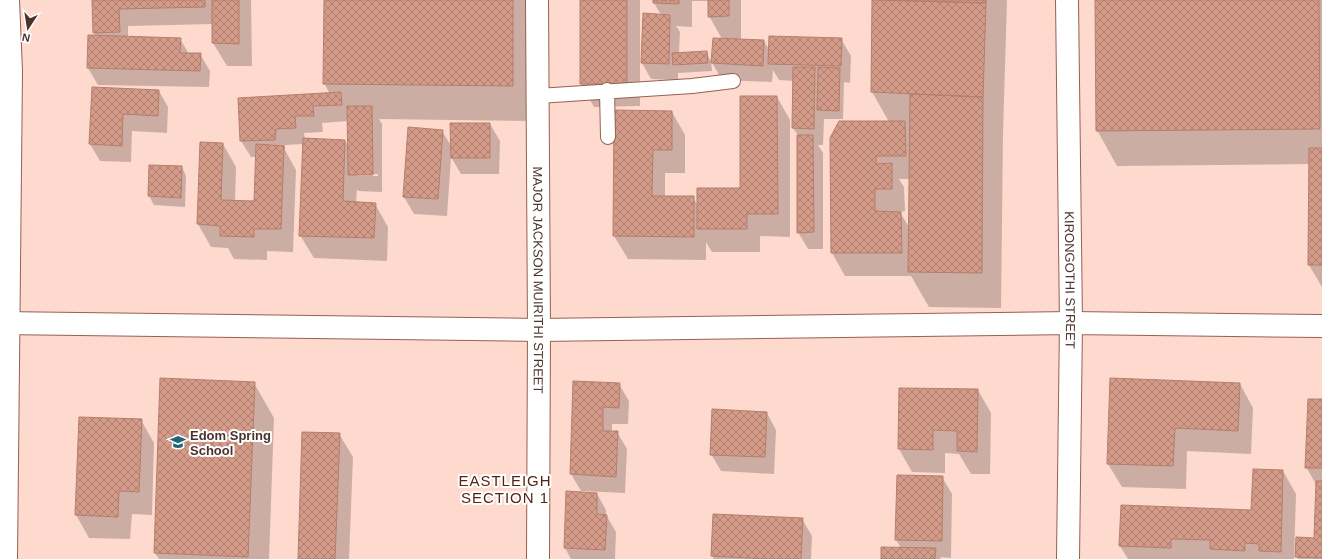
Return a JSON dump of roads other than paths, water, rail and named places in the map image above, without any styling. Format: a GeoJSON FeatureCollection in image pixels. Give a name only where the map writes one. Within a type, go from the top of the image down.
{"type":"FeatureCollection","features":[{"type":"Feature","properties":{"kind":"street"},"geometry":{"type":"LineString","coordinates":[[6,559],[4,323],[8,0]]}},
{"type":"Feature","properties":{"kind":"street","name":"MAJOR JACKSON MUIRITHI STREET"},"geometry":{"type":"LineString","coordinates":[[537,0],[539,330],[538,559]]}},
{"type":"Feature","properties":{"kind":"street","name":"KIRONGOTHI STREET"},"geometry":{"type":"LineString","coordinates":[[1067,0],[1070,323],[1068,559]]}},
{"type":"Feature","properties":{"kind":"street"},"geometry":{"type":"LineString","coordinates":[[4,323],[539,330],[1070,323],[1322,326]]}},
{"type":"Feature","properties":{"kind":"lane"},"geometry":{"type":"LineString","coordinates":[[538,96],[607,90],[692,86],[732,81]]}},
{"type":"Feature","properties":{"kind":"lane"},"geometry":{"type":"LineString","coordinates":[[607,90],[608,137]]}},
{"type":"Feature","properties":{"kind":"place","name":"Edom Spring School"},"geometry":{"type":"Point","coordinates":[178,442]}},
{"type":"Feature","properties":{"kind":"district","name":"EASTLEIGH SECTION 1"},"geometry":{"type":"Point","coordinates":[505,488]}}]}
